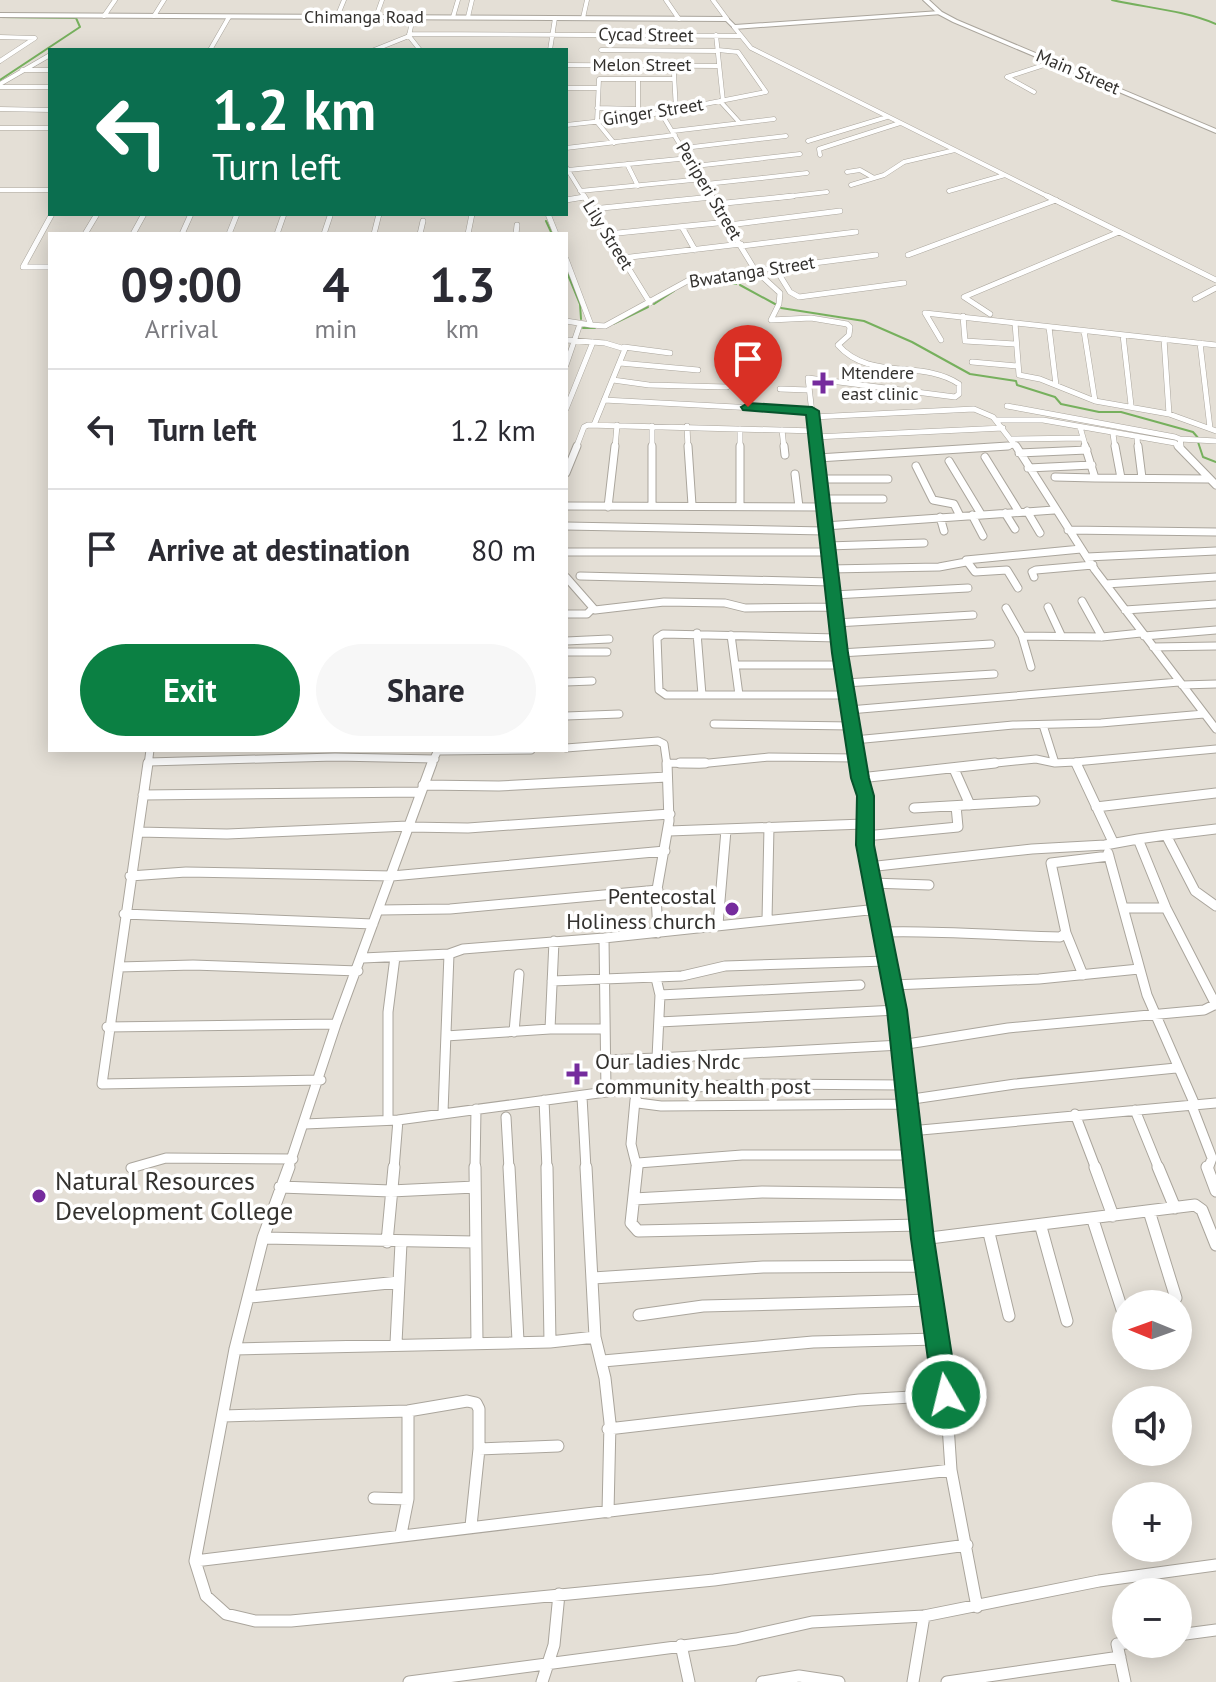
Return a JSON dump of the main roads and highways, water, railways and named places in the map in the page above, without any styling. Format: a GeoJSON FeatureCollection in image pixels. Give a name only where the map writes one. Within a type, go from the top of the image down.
{"type":"FeatureCollection","features":[{"type":"Feature","properties":{"kind":"main road","name":"Main Street"},"geometry":{"type":"LineString","coordinates":[[926,0],[940,13],[1216,131]]}},
{"type":"Feature","properties":{"kind":"waterway"},"geometry":{"type":"LineString","coordinates":[[1112,0],[1178,12],[1216,24]]}},
{"type":"Feature","properties":{"kind":"waterway"},"geometry":{"type":"LineString","coordinates":[[0,17],[76,18],[80,27],[48,48]]}},
{"type":"Feature","properties":{"kind":"waterway"},"geometry":{"type":"LineString","coordinates":[[0,80],[48,48]]}},
{"type":"Feature","properties":{"kind":"waterway"},"geometry":{"type":"LineString","coordinates":[[546,221],[551,232]]}},
{"type":"Feature","properties":{"kind":"waterway"},"geometry":{"type":"LineString","coordinates":[[568,275],[580,304],[581,319]]}},
{"type":"Feature","properties":{"kind":"waterway"},"geometry":{"type":"LineString","coordinates":[[705,279],[736,284]]}},
{"type":"Feature","properties":{"kind":"waterway"},"geometry":{"type":"LineString","coordinates":[[740,285],[775,304]]}},
{"type":"Feature","properties":{"kind":"waterway"},"geometry":{"type":"LineString","coordinates":[[654,304],[674,291]]}},
{"type":"Feature","properties":{"kind":"waterway"},"geometry":{"type":"LineString","coordinates":[[613,324],[648,307]]}},
{"type":"Feature","properties":{"kind":"waterway"},"geometry":{"type":"LineString","coordinates":[[781,308],[864,321],[912,342],[970,374],[1016,381],[1017,385],[1055,397],[1061,404],[1099,412],[1121,412],[1193,432],[1199,439]]}},
{"type":"Feature","properties":{"kind":"waterway"},"geometry":{"type":"LineString","coordinates":[[583,328],[595,328]]}},
{"type":"Feature","properties":{"kind":"waterway"},"geometry":{"type":"LineString","coordinates":[[1198,442],[1203,457],[1216,462]]}},
{"type":"Feature","properties":{"kind":"place","name":"Mtendere east clinic"},"geometry":{"type":"Point","coordinates":[823,383]}},
{"type":"Feature","properties":{"kind":"place","name":"Pentecostal Holiness church"},"geometry":{"type":"Point","coordinates":[732,909]}},
{"type":"Feature","properties":{"kind":"place","name":"Our ladies Nrdc community health post"},"geometry":{"type":"Point","coordinates":[577,1074]}},
{"type":"Feature","properties":{"kind":"place","name":"Natural Resources Development College"},"geometry":{"type":"Point","coordinates":[39,1196]}}]}
